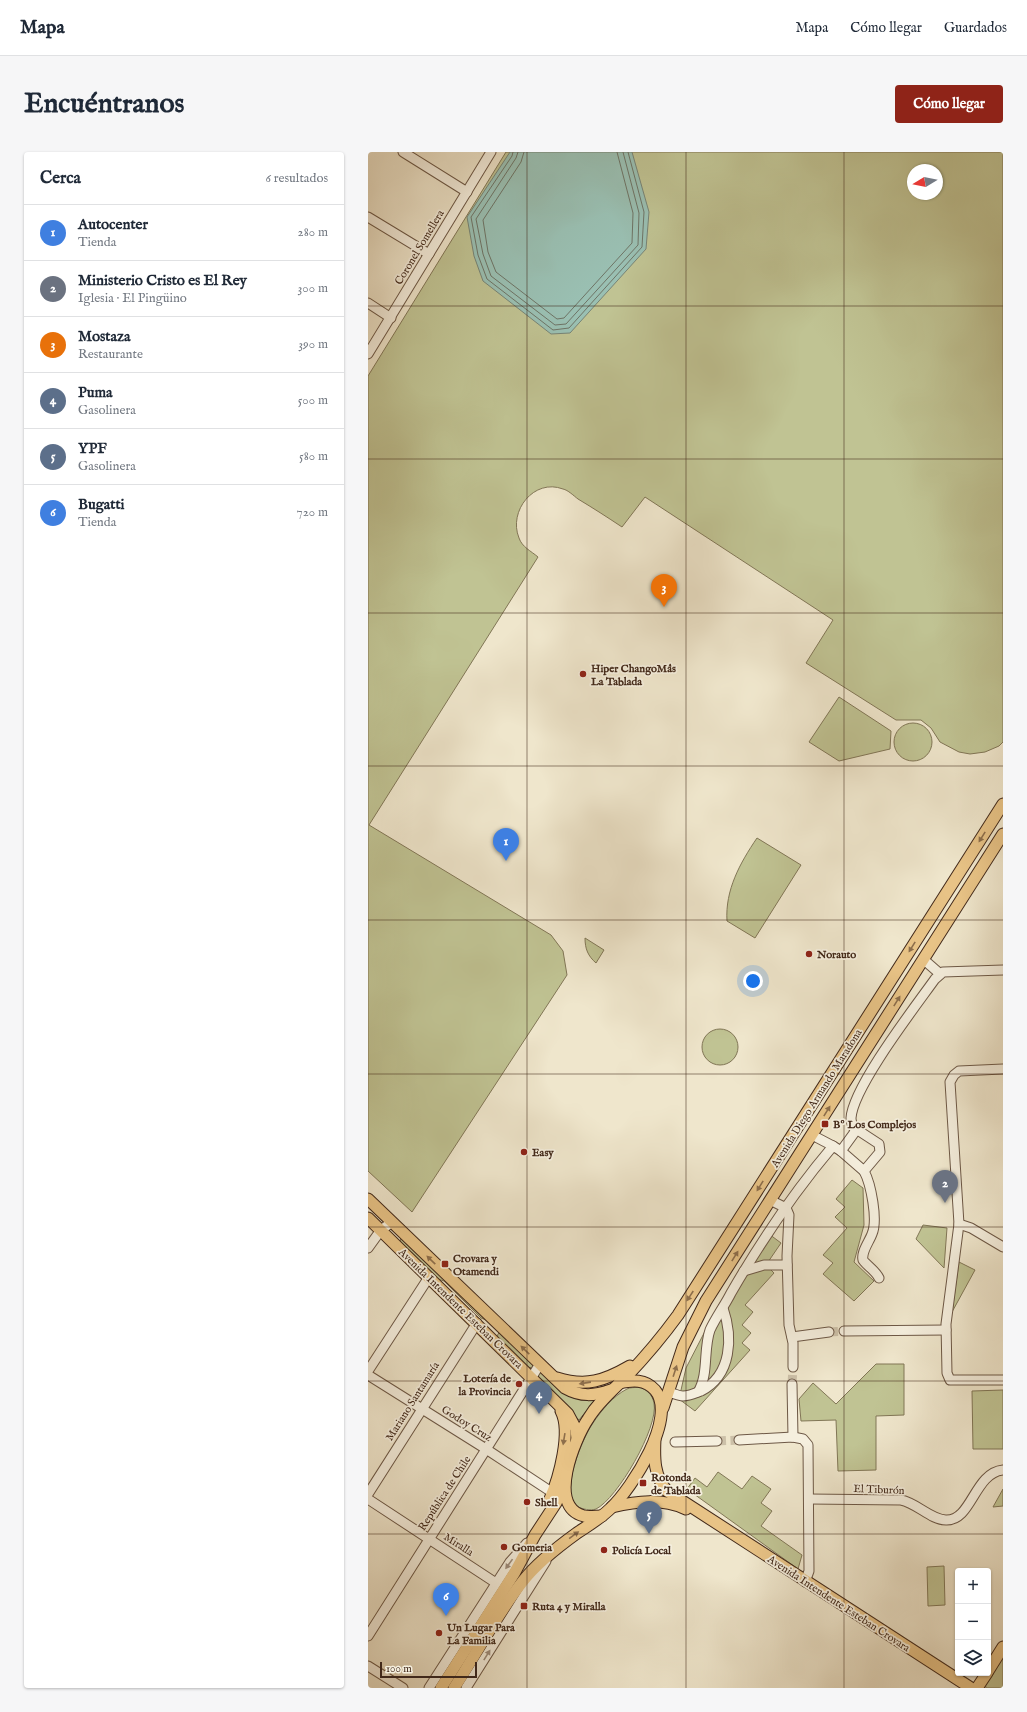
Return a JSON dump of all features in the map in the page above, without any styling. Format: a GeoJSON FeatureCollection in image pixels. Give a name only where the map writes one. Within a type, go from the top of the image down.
{"type":"FeatureCollection","features":[{"type":"Feature","properties":{"kind":"main road","name":"Avenida Diego Armando Maradona"},"geometry":{"type":"LineString","coordinates":[[618,1381],[642,1359],[666,1332],[693,1292],[1003,804]]}},
{"type":"Feature","properties":{"kind":"main road","name":"Avenida Diego Armando Maradona"},"geometry":{"type":"LineString","coordinates":[[663,1408],[680,1357],[696,1319],[1003,834]]}},
{"type":"Feature","properties":{"kind":"main road","name":"Avenida Intendente Esteban Crovara"},"geometry":{"type":"LineString","coordinates":[[368,1199],[566,1388],[578,1395],[597,1394],[618,1381]]}},
{"type":"Feature","properties":{"kind":"main road","name":"Avenida Intendente Esteban Crovara"},"geometry":{"type":"LineString","coordinates":[[368,1218],[477,1323],[556,1402],[572,1420],[577,1439]]}},
{"type":"Feature","properties":{"kind":"main road"},"geometry":{"type":"LineString","coordinates":[[454,1688],[524,1580],[570,1538],[602,1516],[612,1507],[634,1478],[655,1439],[663,1408],[658,1393],[648,1384],[640,1381],[618,1381],[578,1384],[553,1377]]}},
{"type":"Feature","properties":{"kind":"main road"},"geometry":{"type":"LineString","coordinates":[[441,1688],[515,1572],[556,1503],[564,1486],[577,1439],[588,1418],[618,1381]]}},
{"type":"Feature","properties":{"kind":"main road"},"geometry":{"type":"LineString","coordinates":[[537,1533],[559,1474],[566,1425],[565,1419],[556,1402]]}},
{"type":"Feature","properties":{"kind":"main road","name":"Avenida Intendente Esteban Crovara"},"geometry":{"type":"LineString","coordinates":[[655,1439],[655,1464],[659,1481],[667,1491],[706,1518],[971,1688]]}},
{"type":"Feature","properties":{"kind":"main road"},"geometry":{"type":"LineString","coordinates":[[564,1486],[566,1499],[572,1510],[584,1516],[602,1516]]}},
{"type":"Feature","properties":{"kind":"main road","name":"Avenida Intendente Esteban Crovara"},"geometry":{"type":"LineString","coordinates":[[612,1507],[643,1501],[662,1502],[680,1506],[706,1518]]}},
{"type":"Feature","properties":{"kind":"main road"},"geometry":{"type":"LineString","coordinates":[[991,1666],[1003,1647]]}},
{"type":"Feature","properties":{"kind":"main road"},"geometry":{"type":"LineString","coordinates":[[977,1688],[984,1676]]}},
{"type":"Feature","properties":{"kind":"street"},"geometry":{"type":"LineString","coordinates":[[403,152],[467,192]]}},
{"type":"Feature","properties":{"kind":"street","name":"Coronel Somellera"},"geometry":{"type":"LineString","coordinates":[[368,354],[491,152]]}},
{"type":"Feature","properties":{"kind":"street"},"geometry":{"type":"LineString","coordinates":[[368,217],[429,254]]}},
{"type":"Feature","properties":{"kind":"street"},"geometry":{"type":"LineString","coordinates":[[368,303],[390,318]]}},
{"type":"Feature","properties":{"kind":"street"},"geometry":{"type":"LineString","coordinates":[[923,959],[940,973],[1003,970]]}},
{"type":"Feature","properties":{"kind":"street"},"geometry":{"type":"LineString","coordinates":[[864,1171],[881,1148],[879,1144],[853,1127],[851,1118],[861,1089],[886,1049],[940,973]]}},
{"type":"Feature","properties":{"kind":"street"},"geometry":{"type":"LineString","coordinates":[[1003,1069],[959,1072],[954,1075],[950,1082],[959,1224],[946,1330],[947,1373],[950,1380],[1003,1380]]}},
{"type":"Feature","properties":{"kind":"street"},"geometry":{"type":"LineString","coordinates":[[698,1392],[704,1379],[706,1349],[710,1332],[765,1235],[786,1208],[802,1182],[857,1129]]}},
{"type":"Feature","properties":{"kind":"street"},"geometry":{"type":"LineString","coordinates":[[812,1135],[837,1148],[864,1171],[872,1192],[873,1229],[866,1245],[863,1260],[864,1264],[876,1272],[879,1278]]}},
{"type":"Feature","properties":{"kind":"street"},"geometry":{"type":"LineString","coordinates":[[770,1200],[786,1208],[789,1215],[787,1265],[788,1325],[792,1337],[793,1367]]}},
{"type":"Feature","properties":{"kind":"street"},"geometry":{"type":"LineString","coordinates":[[368,1248],[381,1230],[392,1222]]}},
{"type":"Feature","properties":{"kind":"street"},"geometry":{"type":"LineString","coordinates":[[959,1224],[971,1228],[1003,1247]]}},
{"type":"Feature","properties":{"kind":"street"},"geometry":{"type":"LineString","coordinates":[[744,1271],[764,1265],[787,1265]]}},
{"type":"Feature","properties":{"kind":"street"},"geometry":{"type":"LineString","coordinates":[[368,1370],[429,1277]]}},
{"type":"Feature","properties":{"kind":"street"},"geometry":{"type":"LineString","coordinates":[[668,1392],[682,1396],[698,1392],[712,1385],[717,1379],[726,1359],[729,1333],[723,1308]]}},
{"type":"Feature","properties":{"kind":"street","name":"Mariano Santamaría"},"geometry":{"type":"LineString","coordinates":[[368,1494],[421,1408],[477,1323]]}},
{"type":"Feature","properties":{"kind":"street"},"geometry":{"type":"LineString","coordinates":[[844,1331],[946,1330]]}},
{"type":"Feature","properties":{"kind":"street"},"geometry":{"type":"LineString","coordinates":[[792,1337],[829,1332]]}},
{"type":"Feature","properties":{"kind":"street","name":"República de Chile"},"geometry":{"type":"LineString","coordinates":[[368,1636],[540,1364]]}},
{"type":"Feature","properties":{"kind":"street","name":"Godoy Cruz"},"geometry":{"type":"LineString","coordinates":[[368,1375],[553,1493]]}},
{"type":"Feature","properties":{"kind":"street"},"geometry":{"type":"LineString","coordinates":[[792,1384],[793,1437]]}},
{"type":"Feature","properties":{"kind":"street"},"geometry":{"type":"LineString","coordinates":[[739,1440],[793,1437],[803,1439],[809,1448],[809,1571],[806,1582]]}},
{"type":"Feature","properties":{"kind":"street"},"geometry":{"type":"LineString","coordinates":[[675,1442],[717,1441]]}},
{"type":"Feature","properties":{"kind":"street","name":"El Tiburón"},"geometry":{"type":"LineString","coordinates":[[809,1499],[901,1500],[913,1504],[939,1519],[953,1520],[960,1515],[986,1477],[995,1471],[1003,1470]]}},
{"type":"Feature","properties":{"kind":"street","name":"Miralla"},"geometry":{"type":"LineString","coordinates":[[368,1499],[496,1583]]}},
{"type":"Feature","properties":{"kind":"street"},"geometry":{"type":"LineString","coordinates":[[429,1688],[510,1562],[537,1533]]}},
{"type":"Feature","properties":{"kind":"street"},"geometry":{"type":"LineString","coordinates":[[466,1688],[549,1556]]}},
{"type":"Feature","properties":{"kind":"street"},"geometry":{"type":"LineString","coordinates":[[368,1666],[404,1688]]}},
{"type":"Feature","properties":{"kind":"green space"},"geometry":{"type":"Polygon","coordinates":[[[506,152],[1003,152],[1003,742],[999,746],[985,752],[970,754],[959,752],[940,742],[931,728],[921,720],[896,720],[806,663],[833,620],[645,497],[622,527],[565,490],[552,487],[542,488],[533,493],[526,499],[520,508],[517,517],[517,528],[522,544],[538,557],[369,825],[551,935],[563,951],[567,975],[412,1212],[368,1171],[368,376],[506,152]]]}},
{"type":"Feature","properties":{"kind":"green space"},"geometry":{"type":"Polygon","coordinates":[[[839,697],[891,731],[890,749],[839,761],[809,742],[839,697]]]}},
{"type":"Feature","properties":{"kind":"green space"},"geometry":{"type":"Polygon","coordinates":[[[913,723],[923,726],[929,732],[932,742],[929,752],[923,758],[913,761],[903,758],[897,752],[894,742],[897,732],[903,726],[913,723]]]}},
{"type":"Feature","properties":{"kind":"green space"},"geometry":{"type":"Polygon","coordinates":[[[757,838],[801,865],[755,938],[727,921],[727,910],[728,898],[735,877],[757,838]]]}},
{"type":"Feature","properties":{"kind":"green space"},"geometry":{"type":"Polygon","coordinates":[[[585,938],[604,950],[596,963],[588,952],[585,938]]]}},
{"type":"Feature","properties":{"kind":"green space"},"geometry":{"type":"Polygon","coordinates":[[[724,1029],[733,1034],[737,1040],[737,1054],[733,1060],[724,1065],[716,1065],[707,1060],[703,1054],[702,1043],[707,1034],[713,1030],[724,1029]]]}},
{"type":"Feature","properties":{"kind":"green space"},"geometry":{"type":"Polygon","coordinates":[[[852,1180],[863,1188],[864,1225],[854,1262],[874,1281],[854,1301],[823,1274],[833,1263],[823,1255],[847,1228],[835,1217],[845,1207],[836,1199],[852,1180]]]}},
{"type":"Feature","properties":{"kind":"green space"},"geometry":{"type":"Polygon","coordinates":[[[923,1225],[947,1228],[944,1268],[916,1239],[923,1225]]]}},
{"type":"Feature","properties":{"kind":"green space"},"geometry":{"type":"Polygon","coordinates":[[[765,1231],[781,1243],[766,1265],[774,1273],[745,1305],[753,1312],[742,1325],[751,1333],[742,1343],[750,1350],[695,1411],[679,1399],[686,1368],[717,1308],[765,1231]]]}},
{"type":"Feature","properties":{"kind":"green space"},"geometry":{"type":"Polygon","coordinates":[[[401,1238],[487,1319],[481,1318],[444,1281],[435,1278],[400,1242],[401,1238]]]}},
{"type":"Feature","properties":{"kind":"green space"},"geometry":{"type":"Polygon","coordinates":[[[959,1262],[975,1270],[952,1312],[959,1262]]]}},
{"type":"Feature","properties":{"kind":"green space"},"geometry":{"type":"Polygon","coordinates":[[[500,1332],[534,1365],[533,1367],[528,1368],[497,1338],[500,1332]]]}},
{"type":"Feature","properties":{"kind":"green space"},"geometry":{"type":"Polygon","coordinates":[[[876,1364],[904,1364],[904,1415],[876,1416],[876,1470],[838,1471],[836,1420],[801,1421],[799,1399],[813,1383],[836,1404],[876,1364]]]}},
{"type":"Feature","properties":{"kind":"green space"},"geometry":{"type":"Polygon","coordinates":[[[540,1372],[595,1400],[579,1420],[537,1376],[540,1372]]]}},
{"type":"Feature","properties":{"kind":"green space"},"geometry":{"type":"Polygon","coordinates":[[[639,1387],[649,1393],[652,1397],[654,1403],[654,1414],[650,1428],[635,1461],[615,1492],[605,1503],[594,1510],[587,1510],[578,1507],[572,1501],[570,1491],[571,1479],[574,1466],[589,1430],[596,1418],[612,1400],[628,1388],[639,1387]]]}},
{"type":"Feature","properties":{"kind":"green space"},"geometry":{"type":"Polygon","coordinates":[[[1003,1390],[1003,1449],[973,1449],[972,1391],[1003,1390]]]}},
{"type":"Feature","properties":{"kind":"green space"},"geometry":{"type":"Polygon","coordinates":[[[718,1472],[742,1489],[752,1476],[771,1489],[761,1503],[772,1511],[761,1526],[802,1555],[798,1569],[687,1489],[695,1478],[707,1487],[718,1472]]]}},
{"type":"Feature","properties":{"kind":"green space"},"geometry":{"type":"Polygon","coordinates":[[[1003,1489],[1003,1506],[993,1507],[1003,1489]]]}},
{"type":"Feature","properties":{"kind":"green space"},"geometry":{"type":"Polygon","coordinates":[[[944,1566],[945,1605],[928,1606],[927,1567],[944,1566]]]}},
{"type":"Feature","properties":{"kind":"green space"},"geometry":{"type":"Polygon","coordinates":[[[1003,1655],[1003,1688],[986,1688],[985,1683],[991,1676],[1003,1655]]]}},
{"type":"Feature","properties":{"kind":"water"},"geometry":{"type":"Polygon","coordinates":[[[510,152],[632,152],[649,212],[646,249],[570,333],[551,334],[483,281],[474,256],[467,217],[510,152]]]}},
{"type":"Feature","properties":{"kind":"tunnel"},"geometry":{"type":"LineString","coordinates":[[829,1332],[844,1331]]}},
{"type":"Feature","properties":{"kind":"tunnel"},"geometry":{"type":"LineString","coordinates":[[792,1384],[793,1367]]}},
{"type":"Feature","properties":{"kind":"tunnel"},"geometry":{"type":"LineString","coordinates":[[717,1441],[739,1440]]}},
{"type":"Feature","properties":{"kind":"place","name":"Mostaza"},"geometry":{"type":"Point","coordinates":[664,607]}},
{"type":"Feature","properties":{"kind":"place","name":"Hiper ChangoMâs La Tablada"},"geometry":{"type":"Point","coordinates":[583,674]}},
{"type":"Feature","properties":{"kind":"place","name":"Autocenter"},"geometry":{"type":"Point","coordinates":[506,861]}},
{"type":"Feature","properties":{"kind":"place","name":"Norauto"},"geometry":{"type":"Point","coordinates":[809,954]}},
{"type":"Feature","properties":{"kind":"place","name":"Bº Los Complejos"},"geometry":{"type":"Point","coordinates":[825,1124]}},
{"type":"Feature","properties":{"kind":"place","name":"Easy"},"geometry":{"type":"Point","coordinates":[524,1152]}},
{"type":"Feature","properties":{"kind":"place","name":"Ministerio Cristo es El Rey"},"geometry":{"type":"Point","coordinates":[945,1203]}},
{"type":"Feature","properties":{"kind":"place","name":"Crovara y Otamendi"},"geometry":{"type":"Point","coordinates":[445,1264]}},
{"type":"Feature","properties":{"kind":"place","name":"Lotería de la Provincia"},"geometry":{"type":"Point","coordinates":[519,1384]}},
{"type":"Feature","properties":{"kind":"place","name":"Puma"},"geometry":{"type":"Point","coordinates":[539,1414]}},
{"type":"Feature","properties":{"kind":"place","name":"Rotonda de Tablada"},"geometry":{"type":"Point","coordinates":[643,1483]}},
{"type":"Feature","properties":{"kind":"place","name":"Shell"},"geometry":{"type":"Point","coordinates":[527,1502]}},
{"type":"Feature","properties":{"kind":"place","name":"YPF"},"geometry":{"type":"Point","coordinates":[649,1534]}},
{"type":"Feature","properties":{"kind":"place","name":"Gomeria"},"geometry":{"type":"Point","coordinates":[504,1547]}},
{"type":"Feature","properties":{"kind":"place","name":"Policía Local"},"geometry":{"type":"Point","coordinates":[604,1550]}},
{"type":"Feature","properties":{"kind":"place","name":"Ruta 4 y Miralla"},"geometry":{"type":"Point","coordinates":[524,1606]}},
{"type":"Feature","properties":{"kind":"place","name":"Bugatti"},"geometry":{"type":"Point","coordinates":[446,1616]}},
{"type":"Feature","properties":{"kind":"place","name":"Un Lugar Para La Familia"},"geometry":{"type":"Point","coordinates":[439,1633]}}]}
